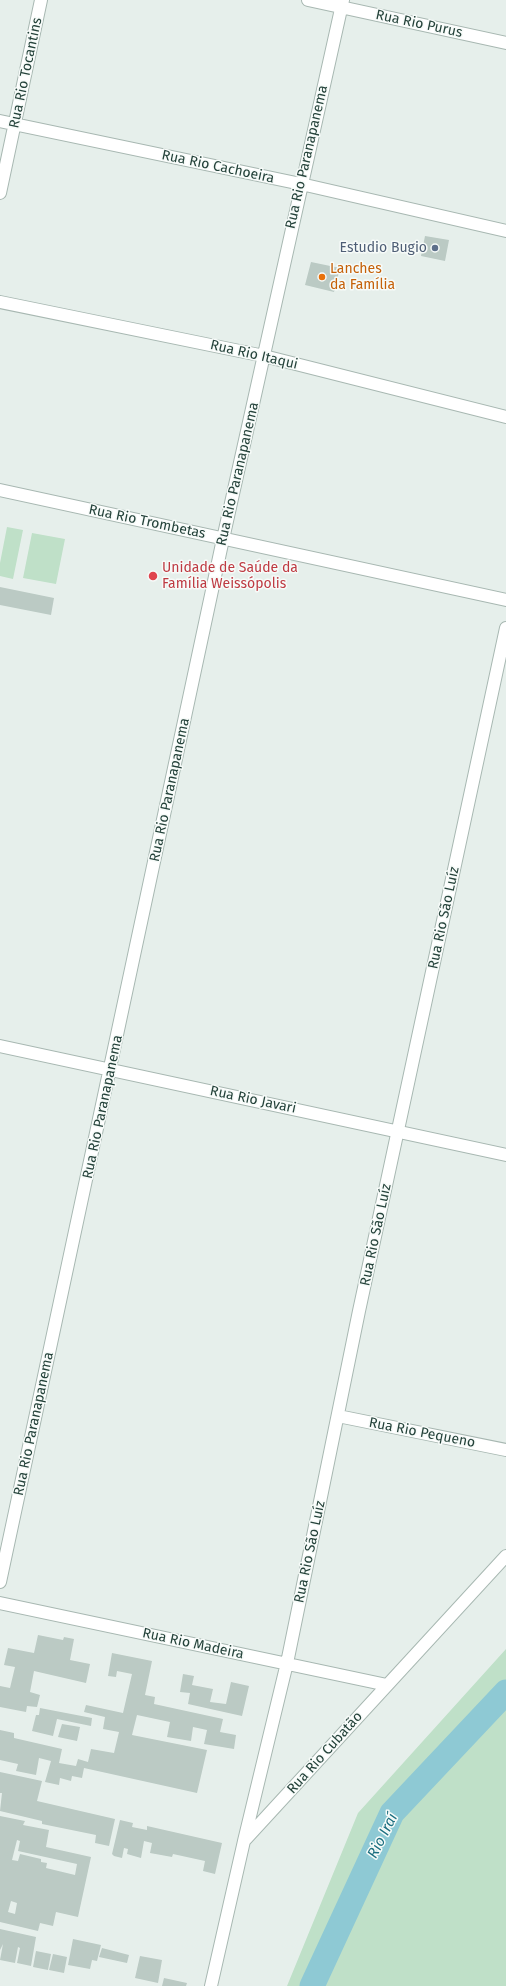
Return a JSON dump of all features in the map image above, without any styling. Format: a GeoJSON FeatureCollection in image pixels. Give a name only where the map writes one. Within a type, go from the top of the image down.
{"type":"FeatureCollection","features":[{"type":"Feature","properties":{"kind":"street","name":"Rua Rio Tocantins"},"geometry":{"type":"LineString","coordinates":[[0,193],[42,0]]}},
{"type":"Feature","properties":{"kind":"street","name":"Rua Rio Purus"},"geometry":{"type":"LineString","coordinates":[[308,0],[342,4],[506,43]]}},
{"type":"Feature","properties":{"kind":"street","name":"Rua Rio Paranapanema"},"geometry":{"type":"LineString","coordinates":[[0,1582],[111,1070],[223,539],[342,4]]}},
{"type":"Feature","properties":{"kind":"street","name":"Rua Rio Cachoeira"},"geometry":{"type":"LineString","coordinates":[[0,122],[301,184],[506,231]]}},
{"type":"Feature","properties":{"kind":"street","name":"Rua Rio Itaqui"},"geometry":{"type":"LineString","coordinates":[[0,302],[264,356],[506,417]]}},
{"type":"Feature","properties":{"kind":"street","name":"Rua Rio Trombetas"},"geometry":{"type":"LineString","coordinates":[[0,490],[506,600]]}},
{"type":"Feature","properties":{"kind":"street","name":"Rua Rio São Luíz"},"geometry":{"type":"LineString","coordinates":[[244,1841],[287,1663],[398,1132],[506,628]]}},
{"type":"Feature","properties":{"kind":"street","name":"Rua Rio Javari"},"geometry":{"type":"LineString","coordinates":[[0,1046],[506,1155]]}},
{"type":"Feature","properties":{"kind":"street","name":"Rua Rio Pequeno"},"geometry":{"type":"LineString","coordinates":[[338,1416],[506,1450]]}},
{"type":"Feature","properties":{"kind":"street","name":"Rua Rio Cubatão"},"geometry":{"type":"LineString","coordinates":[[211,1986],[244,1841],[506,1556]]}},
{"type":"Feature","properties":{"kind":"street","name":"Rua Rio Madeira"},"geometry":{"type":"LineString","coordinates":[[0,1602],[387,1685]]}},
{"type":"Feature","properties":{"kind":"green space"},"geometry":{"type":"Polygon","coordinates":[[[7,527],[23,530],[13,579],[0,576],[0,563],[7,527]]]}},
{"type":"Feature","properties":{"kind":"green space"},"geometry":{"type":"Polygon","coordinates":[[[32,533],[65,539],[56,584],[23,578],[32,533]]]}},
{"type":"Feature","properties":{"kind":"green space"},"geometry":{"type":"Polygon","coordinates":[[[506,1649],[506,1986],[287,1986],[358,1813],[506,1649]]]}},
{"type":"Feature","properties":{"kind":"building","name":"Estudio Bugio"},"geometry":{"type":"Polygon","coordinates":[[[425,236],[449,240],[445,261],[421,256],[425,236]]]}},
{"type":"Feature","properties":{"kind":"building","name":"Lanches da Família"},"geometry":{"type":"Polygon","coordinates":[[[311,262],[340,268],[334,292],[305,285],[311,262]]]}},
{"type":"Feature","properties":{"kind":"building"},"geometry":{"type":"Polygon","coordinates":[[[0,587],[54,598],[51,615],[0,605],[0,587]]]}},
{"type":"Feature","properties":{"kind":"building"},"geometry":{"type":"Polygon","coordinates":[[[38,1635],[63,1640],[64,1637],[74,1639],[70,1660],[90,1664],[86,1683],[34,1671],[30,1692],[40,1695],[37,1707],[27,1706],[26,1712],[0,1707],[0,1686],[10,1688],[15,1667],[4,1665],[8,1648],[34,1653],[38,1635]]]}},
{"type":"Feature","properties":{"kind":"building"},"geometry":{"type":"Polygon","coordinates":[[[112,1653],[152,1661],[145,1695],[155,1697],[154,1704],[223,1719],[220,1732],[236,1735],[234,1749],[204,1744],[207,1730],[193,1727],[191,1741],[167,1737],[170,1722],[137,1715],[132,1735],[207,1750],[197,1793],[84,1768],[82,1778],[72,1776],[71,1781],[60,1778],[59,1785],[45,1782],[51,1761],[39,1758],[36,1775],[16,1771],[18,1764],[0,1760],[0,1730],[14,1733],[14,1738],[62,1749],[59,1763],[76,1766],[78,1759],[88,1762],[91,1749],[114,1753],[119,1732],[103,1729],[105,1717],[84,1712],[86,1705],[123,1713],[132,1674],[117,1671],[116,1677],[108,1676],[112,1653]]]}},
{"type":"Feature","properties":{"kind":"building"},"geometry":{"type":"Polygon","coordinates":[[[183,1674],[194,1676],[192,1685],[213,1689],[210,1702],[226,1704],[231,1682],[249,1686],[242,1716],[188,1704],[190,1693],[180,1692],[183,1674]]]}},
{"type":"Feature","properties":{"kind":"building"},"geometry":{"type":"Polygon","coordinates":[[[40,1708],[92,1718],[91,1726],[57,1719],[53,1736],[32,1731],[36,1715],[39,1715],[40,1708]]]}},
{"type":"Feature","properties":{"kind":"building"},"geometry":{"type":"Polygon","coordinates":[[[62,1724],[80,1727],[77,1741],[58,1737],[62,1724]]]}},
{"type":"Feature","properties":{"kind":"building"},"geometry":{"type":"Polygon","coordinates":[[[0,1772],[42,1781],[37,1801],[115,1819],[109,1846],[95,1843],[96,1835],[42,1824],[42,1821],[0,1811],[2,1793],[0,1793],[0,1772]]]}},
{"type":"Feature","properties":{"kind":"building"},"geometry":{"type":"Polygon","coordinates":[[[0,1816],[25,1821],[23,1825],[49,1830],[46,1847],[91,1857],[78,1917],[56,1912],[53,1926],[40,1923],[38,1931],[0,1922],[0,1816]],[[17,1840],[12,1860],[18,1861],[20,1854],[41,1859],[41,1862],[47,1863],[46,1868],[75,1875],[77,1864],[18,1851],[20,1841],[17,1840]],[[11,1901],[8,1912],[15,1914],[17,1903],[11,1901]]]}},
{"type":"Feature","properties":{"kind":"building"},"geometry":{"type":"Polygon","coordinates":[[[120,1820],[133,1823],[132,1827],[147,1830],[147,1826],[222,1843],[215,1874],[203,1871],[205,1861],[173,1854],[172,1857],[150,1853],[152,1843],[144,1841],[141,1858],[127,1854],[128,1849],[124,1848],[122,1858],[114,1856],[112,1854],[120,1820]]]}},
{"type":"Feature","properties":{"kind":"building"},"geometry":{"type":"Polygon","coordinates":[[[0,1929],[36,1937],[31,1966],[17,1963],[20,1948],[18,1947],[15,1963],[0,1960],[3,1944],[0,1950],[0,1929]]]}},
{"type":"Feature","properties":{"kind":"building"},"geometry":{"type":"Polygon","coordinates":[[[73,1939],[101,1945],[97,1961],[92,1960],[90,1969],[68,1965],[73,1939]]]}},
{"type":"Feature","properties":{"kind":"building"},"geometry":{"type":"Polygon","coordinates":[[[102,1948],[129,1955],[127,1963],[99,1957],[102,1948]]]}},
{"type":"Feature","properties":{"kind":"building"},"geometry":{"type":"Polygon","coordinates":[[[36,1951],[51,1954],[48,1970],[33,1967],[36,1951]]]}},
{"type":"Feature","properties":{"kind":"building"},"geometry":{"type":"Polygon","coordinates":[[[53,1954],[67,1957],[64,1973],[49,1970],[53,1954]]]}},
{"type":"Feature","properties":{"kind":"building"},"geometry":{"type":"Polygon","coordinates":[[[140,1956],[162,1960],[158,1983],[135,1978],[140,1956]]]}},
{"type":"Feature","properties":{"kind":"building"},"geometry":{"type":"Polygon","coordinates":[[[164,1978],[187,1983],[186,1986],[162,1986],[164,1978]]]}},
{"type":"Feature","properties":{"kind":"waterway","name":"Rio Iraí"},"geometry":{"type":"LineString","coordinates":[[312,1986],[392,1813],[506,1692]]}},
{"type":"Feature","properties":{"kind":"place","name":"Estudio Bugio"},"geometry":{"type":"Point","coordinates":[435,248]}},
{"type":"Feature","properties":{"kind":"place","name":"Lanches da Família"},"geometry":{"type":"Point","coordinates":[322,277]}},
{"type":"Feature","properties":{"kind":"place","name":"Unidade de Saúde da Família Weissópolis"},"geometry":{"type":"Point","coordinates":[153,576]}}]}
